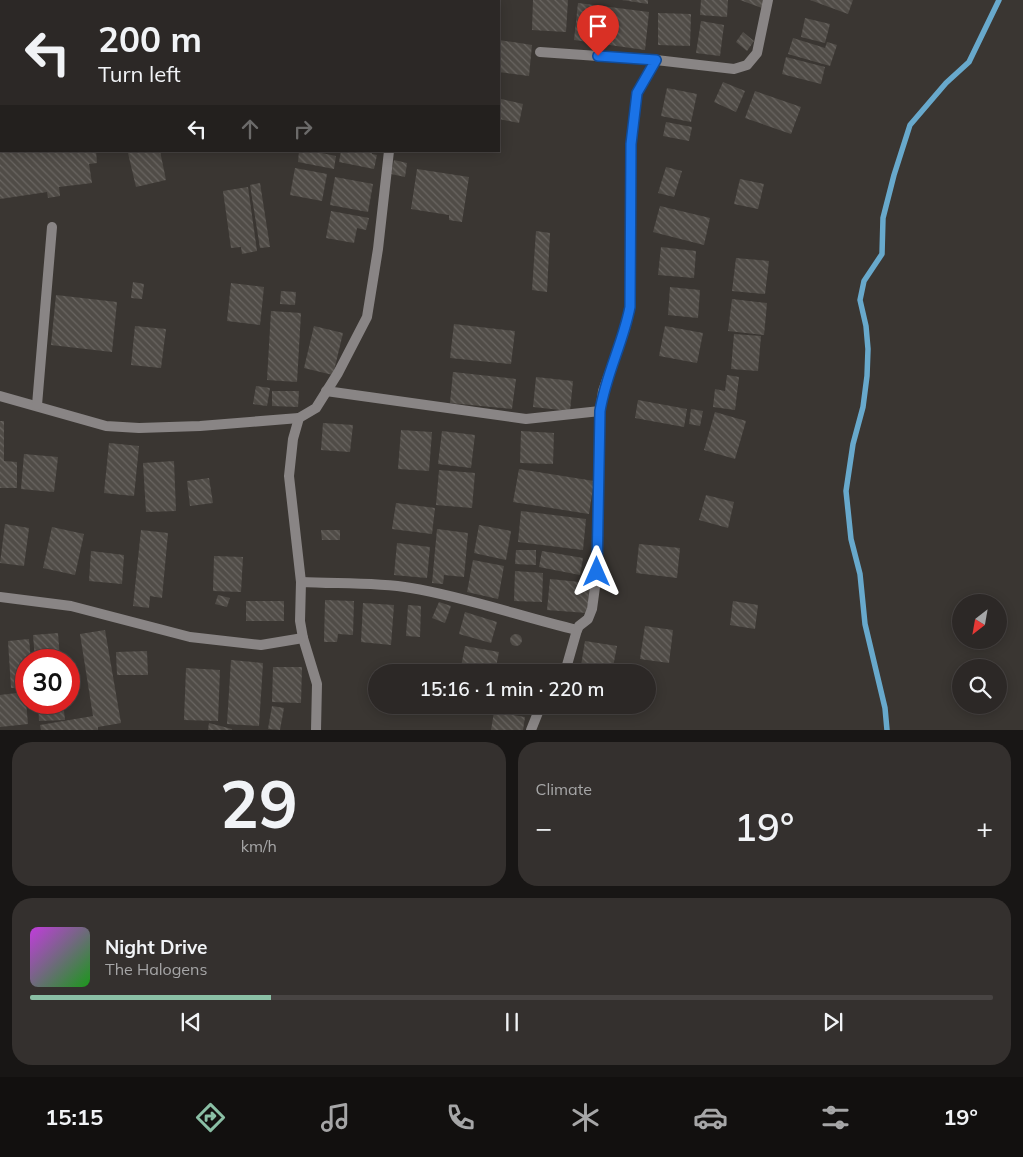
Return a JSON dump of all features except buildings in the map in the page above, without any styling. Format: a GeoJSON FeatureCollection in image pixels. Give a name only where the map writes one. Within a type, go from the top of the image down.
{"type":"FeatureCollection","features":[{"type":"Feature","properties":{"kind":"street"},"geometry":{"type":"LineString","coordinates":[[540,52],[656,60],[734,70],[747,65],[757,52],[768,0]]}},
{"type":"Feature","properties":{"kind":"street"},"geometry":{"type":"LineString","coordinates":[[567,664],[577,630],[588,619],[592,609],[597,572],[600,411],[603,391],[626,329],[630,307],[631,144],[637,93],[656,60]]}},
{"type":"Feature","properties":{"kind":"street"},"geometry":{"type":"LineString","coordinates":[[0,396],[106,426],[139,428],[200,426],[299,418],[316,408],[338,373],[367,317],[378,249],[389,152]]}},
{"type":"Feature","properties":{"kind":"street"},"geometry":{"type":"LineString","coordinates":[[37,405],[52,227]]}},
{"type":"Feature","properties":{"kind":"street"},"geometry":{"type":"LineString","coordinates":[[326,391],[526,419],[600,411]]}},
{"type":"Feature","properties":{"kind":"street"},"geometry":{"type":"LineString","coordinates":[[299,418],[293,439],[289,476],[300,582],[300,621],[303,638],[318,684],[316,730]]}},
{"type":"Feature","properties":{"kind":"street"},"geometry":{"type":"LineString","coordinates":[[300,582],[412,588],[577,630]]}},
{"type":"Feature","properties":{"kind":"street"},"geometry":{"type":"LineString","coordinates":[[0,596],[71,606],[190,637],[261,645],[303,638]]}},
{"type":"Feature","properties":{"kind":"street"},"geometry":{"type":"LineString","coordinates":[[531,730],[537,714]]}},
{"type":"Feature","properties":{"kind":"waterway"},"geometry":{"type":"LineString","coordinates":[[887,730],[885,708],[865,624],[860,574],[851,539],[846,491],[853,444],[863,407],[867,376],[868,349],[866,326],[860,300],[864,281],[882,254],[883,218],[910,125],[946,83],[969,62],[999,0]]}},
{"type":"Feature","properties":{"kind":"route"},"geometry":{"type":"LineString","coordinates":[[597,572],[600,411],[608,373],[626,329],[630,307],[631,144],[637,93],[656,60],[598,56]]}}]}
